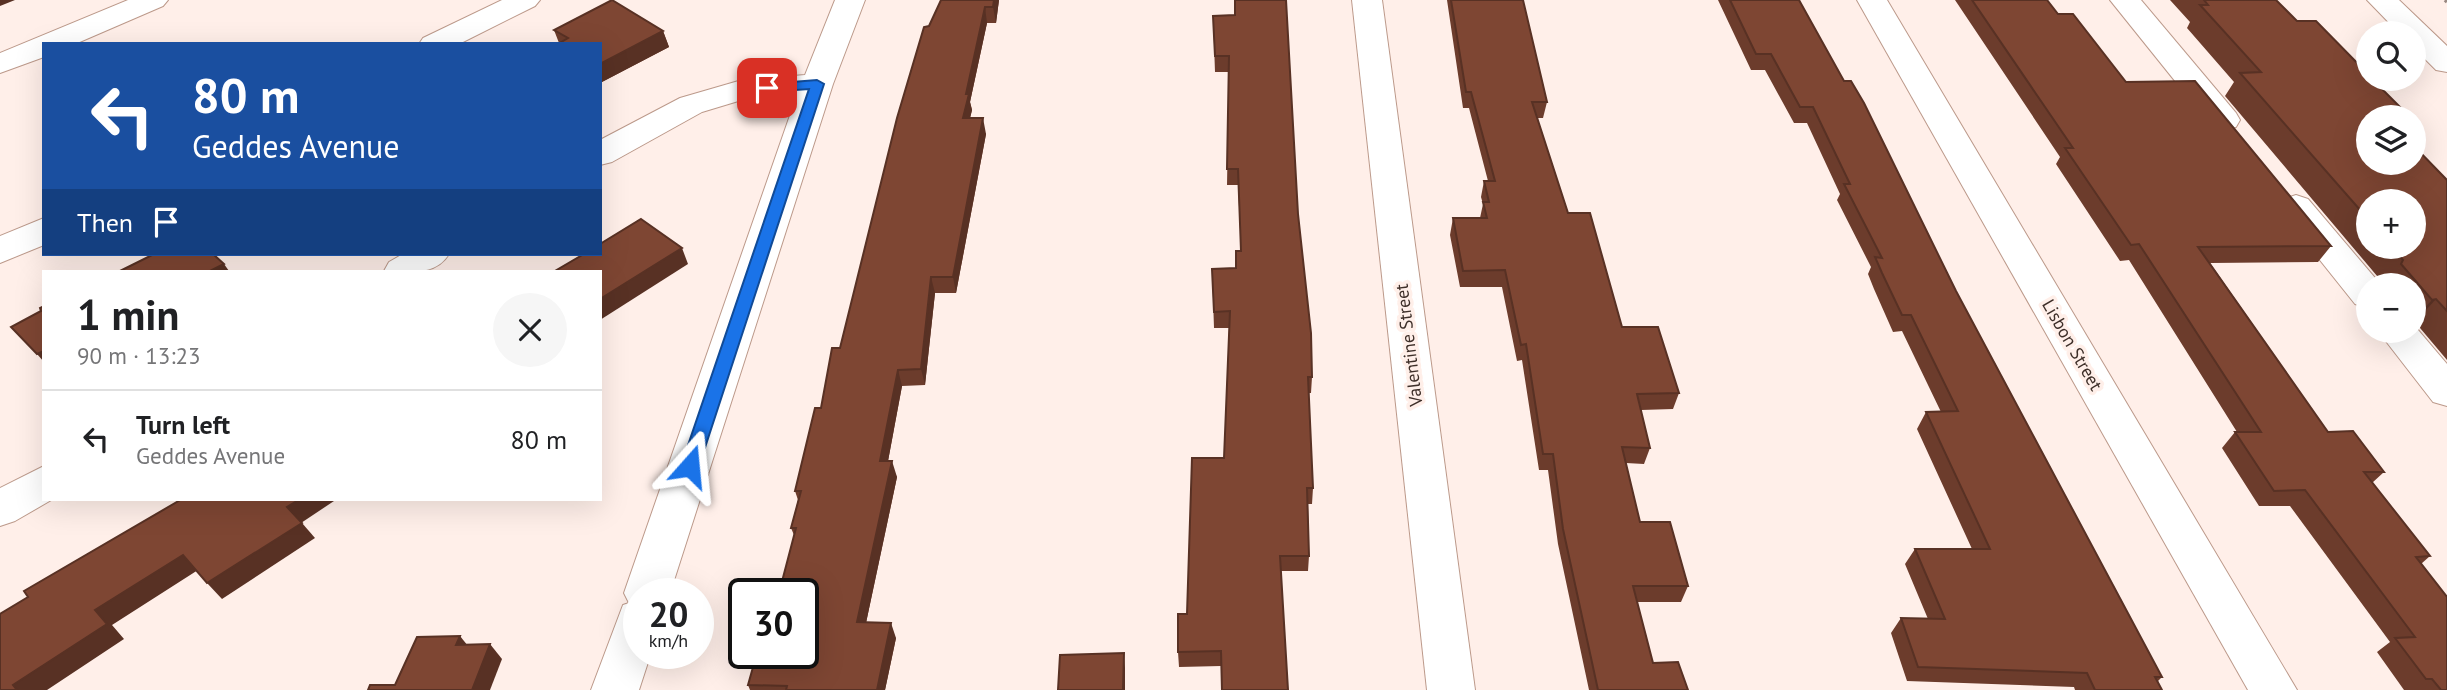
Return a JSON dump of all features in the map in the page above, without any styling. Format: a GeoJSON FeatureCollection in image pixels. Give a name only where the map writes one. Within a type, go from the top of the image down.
{"type":"FeatureCollection","features":[{"type":"Feature","properties":{"kind":"street"},"geometry":{"type":"LineString","coordinates":[[53,42],[153,0]]}},
{"type":"Feature","properties":{"kind":"street"},"geometry":{"type":"LineString","coordinates":[[438,42],[526,0]]}},
{"type":"Feature","properties":{"kind":"street"},"geometry":{"type":"LineString","coordinates":[[653,578],[817,84],[850,0]]}},
{"type":"Feature","properties":{"kind":"street","name":"Valentine Street"},"geometry":{"type":"LineString","coordinates":[[1367,0],[1451,690]]}},
{"type":"Feature","properties":{"kind":"street","name":"Lisbon Street"},"geometry":{"type":"LineString","coordinates":[[1872,0],[2273,690]]}},
{"type":"Feature","properties":{"kind":"street"},"geometry":{"type":"LineString","coordinates":[[2125,0],[2246,148]]}},
{"type":"Feature","properties":{"kind":"street"},"geometry":{"type":"LineString","coordinates":[[2382,0],[2447,63]]}},
{"type":"Feature","properties":{"kind":"street"},"geometry":{"type":"LineString","coordinates":[[0,64],[42,47]]}},
{"type":"Feature","properties":{"kind":"street"},"geometry":{"type":"LineString","coordinates":[[602,153],[691,104],[742,90],[817,84]]}},
{"type":"Feature","properties":{"kind":"street"},"geometry":{"type":"LineString","coordinates":[[2272,179],[2356,280]]}},
{"type":"Feature","properties":{"kind":"street"},"geometry":{"type":"LineString","coordinates":[[0,251],[42,231]]}},
{"type":"Feature","properties":{"kind":"street"},"geometry":{"type":"LineString","coordinates":[[404,270],[428,256]]}},
{"type":"Feature","properties":{"kind":"street"},"geometry":{"type":"LineString","coordinates":[[2407,343],[2447,391]]}},
{"type":"Feature","properties":{"kind":"street"},"geometry":{"type":"LineString","coordinates":[[0,509],[42,484]]}},
{"type":"Feature","properties":{"kind":"street"},"geometry":{"type":"LineString","coordinates":[[615,690],[623,666]]}},
{"type":"Feature","properties":{"kind":"building"},"geometry":{"type":"Polygon","coordinates":[[[612,0],[663,31],[602,63],[602,42],[561,42],[568,38],[554,30],[612,0]]]}},
{"type":"Feature","properties":{"kind":"building"},"geometry":{"type":"Polygon","coordinates":[[[941,0],[994,0],[993,7],[985,7],[966,94],[969,94],[963,118],[983,118],[953,277],[931,277],[921,369],[898,370],[880,461],[892,461],[857,622],[891,623],[877,690],[786,690],[787,686],[748,685],[752,669],[819,669],[819,578],[783,578],[796,528],[791,528],[801,491],[795,491],[815,408],[821,408],[832,348],[840,348],[897,118],[924,27],[929,26],[941,0]]]}},
{"type":"Feature","properties":{"kind":"building"},"geometry":{"type":"Polygon","coordinates":[[[1235,0],[1286,0],[1298,214],[1311,333],[1312,377],[1308,377],[1313,488],[1307,488],[1309,556],[1280,556],[1288,690],[1222,690],[1221,651],[1178,652],[1178,614],[1187,614],[1192,458],[1224,458],[1230,311],[1214,312],[1212,269],[1236,268],[1236,251],[1241,251],[1238,169],[1227,169],[1229,56],[1215,56],[1213,16],[1235,15],[1235,0]]]}},
{"type":"Feature","properties":{"kind":"building"},"geometry":{"type":"Polygon","coordinates":[[[1451,0],[1523,0],[1547,102],[1532,102],[1568,213],[1590,213],[1622,327],[1658,327],[1679,393],[1637,394],[1650,448],[1622,447],[1640,522],[1670,522],[1688,586],[1633,586],[1653,663],[1678,662],[1688,690],[1598,690],[1563,529],[1553,454],[1543,454],[1526,344],[1521,345],[1505,270],[1463,271],[1453,218],[1487,218],[1483,202],[1489,202],[1484,181],[1495,181],[1471,92],[1466,92],[1451,0]]]}},
{"type":"Feature","properties":{"kind":"building"},"geometry":{"type":"Polygon","coordinates":[[[1730,0],[1799,0],[1844,81],[1851,81],[1956,291],[2162,677],[2155,677],[2162,690],[2095,690],[2087,673],[1918,667],[1901,618],[1945,619],[1915,549],[1990,549],[1926,412],[1958,411],[1911,315],[1902,315],[1875,257],[1882,258],[1844,184],[1850,184],[1813,107],[1800,107],[1771,54],[1756,54],[1730,0]]]}},
{"type":"Feature","properties":{"kind":"building"},"geometry":{"type":"Polygon","coordinates":[[[1972,0],[2047,0],[2058,14],[2073,14],[2126,82],[2195,81],[2331,246],[2198,247],[2328,432],[2353,431],[2384,472],[2364,472],[2430,556],[2416,557],[2447,597],[2447,690],[2441,690],[2432,679],[2426,679],[2395,638],[2415,637],[2305,490],[2274,491],[2235,432],[2261,432],[2139,244],[2131,245],[2065,148],[2073,148],[1972,0]]]}},
{"type":"Feature","properties":{"kind":"building"},"geometry":{"type":"Polygon","coordinates":[[[2204,0],[2276,0],[2297,21],[2316,21],[2356,62],[2356,91],[2384,91],[2398,105],[2356,105],[2356,175],[2426,175],[2426,158],[2447,180],[2447,311],[2426,293],[2426,273],[2409,273],[2401,264],[2402,259],[2426,259],[2426,189],[2356,189],[2356,205],[2240,73],[2261,72],[2200,5],[2208,5],[2204,0]]]}},
{"type":"Feature","properties":{"kind":"building"},"geometry":{"type":"Polygon","coordinates":[[[641,219],[682,248],[602,298],[602,270],[557,270],[581,256],[602,256],[602,243],[641,219]]]}},
{"type":"Feature","properties":{"kind":"building"},"geometry":{"type":"Polygon","coordinates":[[[150,256],[215,256],[224,264],[212,270],[122,270],[150,256]]]}},
{"type":"Feature","properties":{"kind":"building"},"geometry":{"type":"Polygon","coordinates":[[[42,307],[42,352],[37,354],[11,327],[41,311],[42,307]]]}},
{"type":"Feature","properties":{"kind":"building"},"geometry":{"type":"Polygon","coordinates":[[[179,501],[297,501],[287,507],[302,523],[207,583],[183,555],[95,610],[107,624],[13,685],[17,690],[0,690],[0,614],[28,597],[24,591],[179,501]]]}},
{"type":"Feature","properties":{"kind":"building"},"geometry":{"type":"Polygon","coordinates":[[[460,636],[456,645],[490,644],[472,690],[368,690],[370,685],[395,685],[417,637],[460,636]]]}},
{"type":"Feature","properties":{"kind":"building"},"geometry":{"type":"Polygon","coordinates":[[[1124,653],[1123,690],[1058,690],[1060,655],[1124,653]]]}},
{"type":"Feature","properties":{"kind":"route"},"geometry":{"type":"LineString","coordinates":[[690,466],[817,84],[767,88]]}}]}
